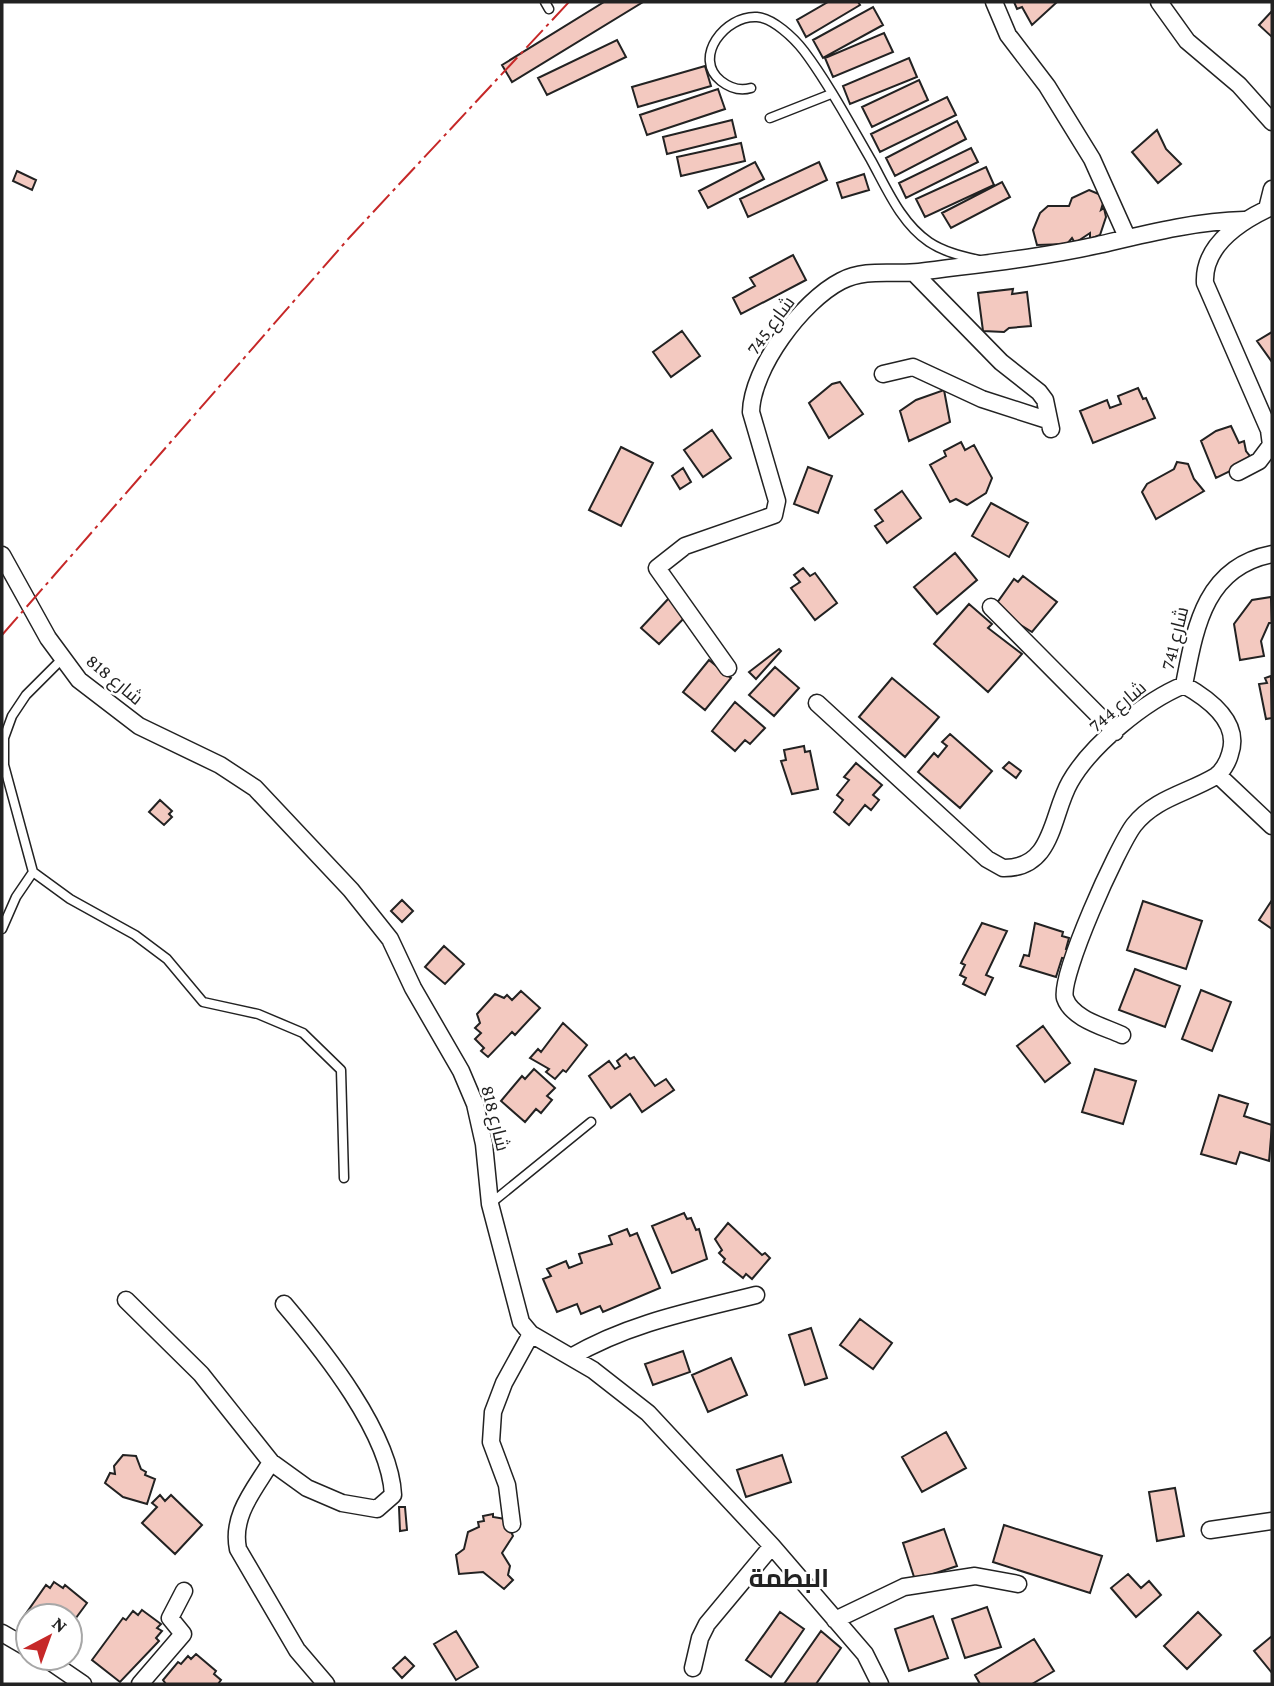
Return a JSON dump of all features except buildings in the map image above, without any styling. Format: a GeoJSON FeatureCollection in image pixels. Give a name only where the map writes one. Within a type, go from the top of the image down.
{"type":"FeatureCollection","features":[{"type":"Feature","properties":{"kind":"street"},"geometry":{"type":"LineString","coordinates":[[994,2],[1008,35],[1047,86],[1092,159],[1127,237]]}},
{"type":"Feature","properties":{"kind":"street"},"geometry":{"type":"LineString","coordinates":[[1158,2],[1187,41],[1239,85],[1272,122]]}},
{"type":"Feature","properties":{"kind":"street"},"geometry":{"type":"LineString","coordinates":[[1238,472],[1259,461],[1271,445],[1269,430],[1205,283],[1205,272],[1217,246],[1244,220],[1270,212],[1272,189]]}},
{"type":"Feature","properties":{"kind":"street","name":"شارع 745"},"geometry":{"type":"LineString","coordinates":[[728,668],[657,568],[685,546],[775,515],[777,501],[751,412],[751,399],[762,371],[799,316],[827,289],[849,278],[867,274],[914,272],[993,262],[1127,237],[1244,220]]}},
{"type":"Feature","properties":{"kind":"street"},"geometry":{"type":"LineString","coordinates":[[883,374],[913,367],[1049,425],[1045,400],[1040,392],[1001,362],[914,272]]}},
{"type":"Feature","properties":{"kind":"street","name":"شارع 741"},"geometry":{"type":"LineString","coordinates":[[1184,685],[1204,605],[1214,589],[1238,568],[1272,554]]}},
{"type":"Feature","properties":{"kind":"street","name":"شارع 818"},"geometry":{"type":"LineString","coordinates":[[2,555],[62,659],[99,697],[139,726],[220,765],[256,788],[372,915],[390,939],[413,988],[461,1071],[475,1104],[484,1144],[490,1204],[520,1322],[531,1334]]}},
{"type":"Feature","properties":{"kind":"street"},"geometry":{"type":"LineString","coordinates":[[991,607],[1115,732]]}},
{"type":"Feature","properties":{"kind":"street"},"geometry":{"type":"LineString","coordinates":[[1122,1035],[1082,1016],[1070,1007],[1065,997],[1065,981],[1076,947],[1133,826],[1169,797],[1218,775],[1233,747],[1228,723],[1204,696],[1184,685]]}},
{"type":"Feature","properties":{"kind":"street","name":"شارع 744"},"geometry":{"type":"LineString","coordinates":[[817,703],[987,859],[1003,868],[1024,864],[1038,856],[1050,839],[1070,783],[1115,732],[1144,707],[1166,692],[1184,685]]}},
{"type":"Feature","properties":{"kind":"street"},"geometry":{"type":"LineString","coordinates":[[1218,775],[1272,825]]}},
{"type":"Feature","properties":{"kind":"street"},"geometry":{"type":"LineString","coordinates":[[571,1357],[602,1339],[638,1324],[756,1295]]}},
{"type":"Feature","properties":{"kind":"street"},"geometry":{"type":"LineString","coordinates":[[126,1300],[201,1374],[271,1462],[307,1488],[342,1503],[377,1509],[393,1495],[392,1480],[384,1457],[366,1420],[319,1345],[284,1304]]}},
{"type":"Feature","properties":{"kind":"street"},"geometry":{"type":"LineString","coordinates":[[512,1524],[508,1485],[491,1442],[493,1412],[504,1383],[531,1334],[623,1392],[648,1413],[772,1546],[865,1654],[880,1684]]}},
{"type":"Feature","properties":{"kind":"street"},"geometry":{"type":"LineString","coordinates":[[271,1462],[243,1509],[234,1533],[238,1549],[297,1650],[326,1684]]}},
{"type":"Feature","properties":{"kind":"street"},"geometry":{"type":"LineString","coordinates":[[1210,1530],[1272,1521]]}},
{"type":"Feature","properties":{"kind":"street"},"geometry":{"type":"LineString","coordinates":[[693,1668],[700,1638],[707,1624],[772,1546]]}},
{"type":"Feature","properties":{"kind":"street"},"geometry":{"type":"LineString","coordinates":[[835,1620],[904,1587],[975,1576],[1018,1584]]}},
{"type":"Feature","properties":{"kind":"street"},"geometry":{"type":"LineString","coordinates":[[140,1684],[183,1634],[170,1618],[184,1591]]}},
{"type":"Feature","properties":{"kind":"street"},"geometry":{"type":"LineString","coordinates":[[65,1672],[83,1684]]}},
{"type":"Feature","properties":{"kind":"lane"},"geometry":{"type":"LineString","coordinates":[[751,89],[743,90],[724,84],[710,70],[709,61],[712,44],[729,26],[757,17],[768,20],[802,48],[888,192],[916,230],[930,243],[956,255],[993,262]]}},
{"type":"Feature","properties":{"kind":"lane"},"geometry":{"type":"LineString","coordinates":[[770,118],[831,94]]}},
{"type":"Feature","properties":{"kind":"lane"},"geometry":{"type":"LineString","coordinates":[[62,659],[26,695],[12,716],[4,738],[4,765],[33,872],[70,899],[135,935],[167,959],[203,1002],[258,1014],[303,1033],[323,1051],[341,1070],[344,1178]]}},
{"type":"Feature","properties":{"kind":"lane"},"geometry":{"type":"LineString","coordinates":[[2,929],[16,897],[33,872]]}},
{"type":"Feature","properties":{"kind":"lane"},"geometry":{"type":"LineString","coordinates":[[490,1204],[591,1122]]}},
{"type":"Feature","properties":{"kind":"power"},"geometry":{"type":"LineString","coordinates":[[2,635],[349,238],[569,2]]}},
{"type":"Feature","properties":{"kind":"district","name":"البطمة"},"geometry":{"type":"Point","coordinates":[789,1578]}}]}
